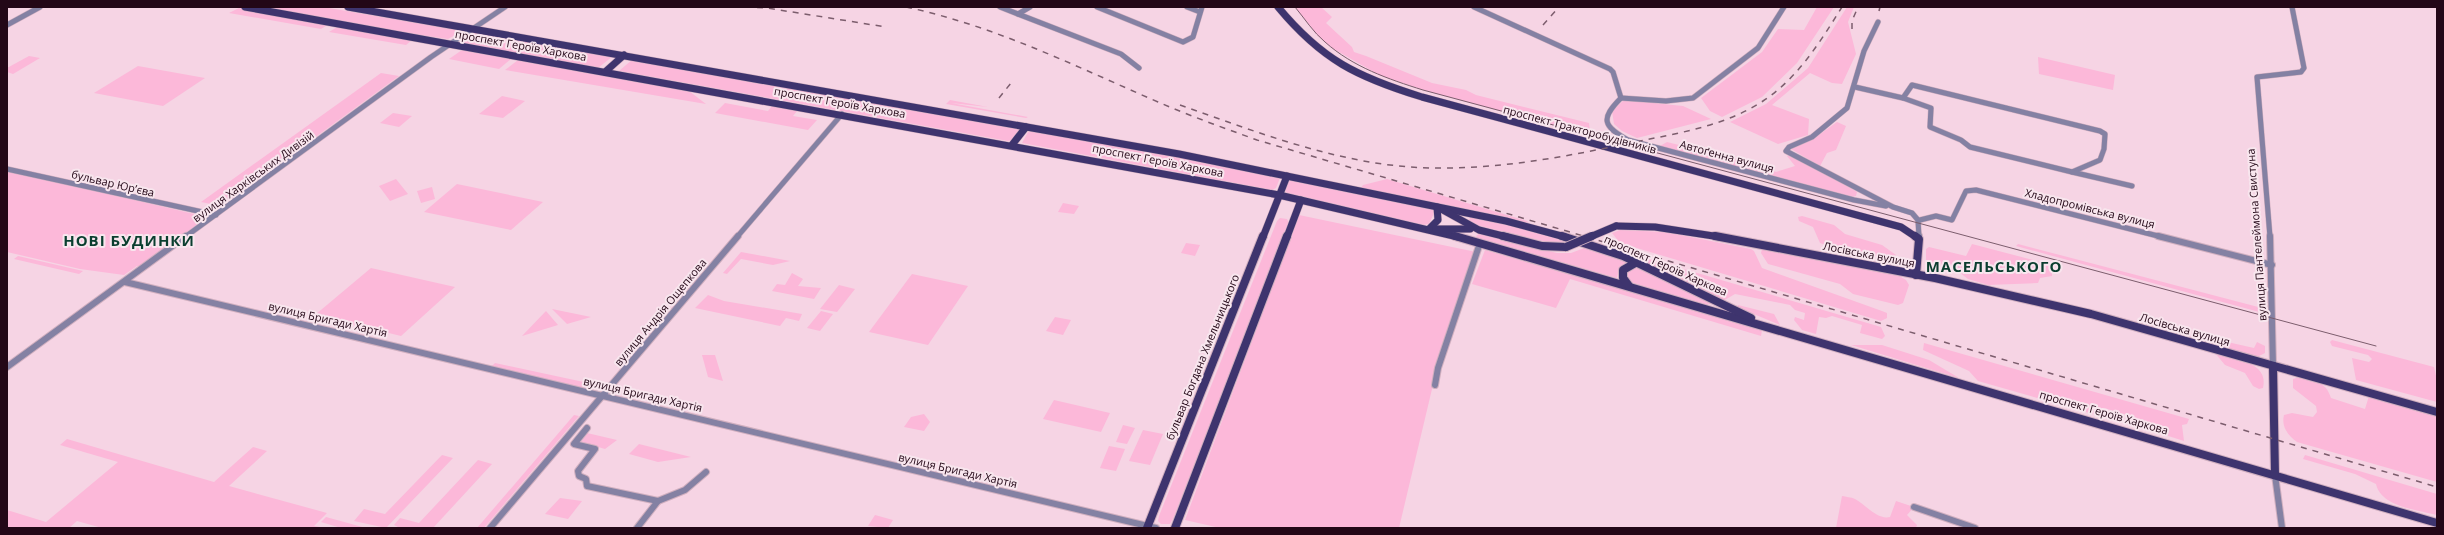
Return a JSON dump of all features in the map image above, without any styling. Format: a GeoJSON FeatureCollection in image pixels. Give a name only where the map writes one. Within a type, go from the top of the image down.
{"type":"FeatureCollection","features":[{"type":"Feature","properties":{"kind":"main road","name":"проспект Героїв Харкова"},"geometry":{"type":"LineString","coordinates":[[244,7],[842,114],[1279,195],[1429,229],[1764,325],[2437,523]]}},
{"type":"Feature","properties":{"kind":"main road","name":"проспект Героїв Харкова"},"geometry":{"type":"LineString","coordinates":[[348,7],[1026,127],[1288,176],[1546,231],[1602,248],[1637,262],[1764,325]]}},
{"type":"Feature","properties":{"kind":"main road","name":"проспект Тракторобудівників"},"geometry":{"type":"LineString","coordinates":[[1278,7],[1295,29],[1312,46],[1346,69],[1376,82],[1449,105],[1901,227],[1919,239]]}},
{"type":"Feature","properties":{"kind":"main road"},"geometry":{"type":"LineString","coordinates":[[605,72],[624,55]]}},
{"type":"Feature","properties":{"kind":"main road"},"geometry":{"type":"LineString","coordinates":[[1012,145],[1026,127]]}},
{"type":"Feature","properties":{"kind":"main road","name":"бульвар Богдана Хмельницького"},"geometry":{"type":"LineString","coordinates":[[1150,527],[1279,195],[1288,176]]}},
{"type":"Feature","properties":{"kind":"main road"},"geometry":{"type":"LineString","coordinates":[[1175,528],[1301,200]]}},
{"type":"Feature","properties":{"kind":"main road"},"geometry":{"type":"LineString","coordinates":[[1429,229],[1434,227],[1438,221],[1440,214],[1437,207]]}},
{"type":"Feature","properties":{"kind":"main road"},"geometry":{"type":"LineString","coordinates":[[1437,207],[1479,230]]}},
{"type":"Feature","properties":{"kind":"main road","name":"Лосівська вулиця"},"geometry":{"type":"LineString","coordinates":[[1479,230],[1542,246],[1566,247],[1616,226],[1676,229],[1916,275],[2091,314],[2437,412]]}},
{"type":"Feature","properties":{"kind":"main road"},"geometry":{"type":"LineString","coordinates":[[1429,229],[1454,227],[1479,230]]}},
{"type":"Feature","properties":{"kind":"main road"},"geometry":{"type":"LineString","coordinates":[[1916,275],[1919,239]]}},
{"type":"Feature","properties":{"kind":"main road"},"geometry":{"type":"LineString","coordinates":[[1629,286],[1623,278],[1623,270],[1637,262]]}},
{"type":"Feature","properties":{"kind":"main road"},"geometry":{"type":"LineString","coordinates":[[1695,306],[1712,306],[1714,303],[1711,298]]}},
{"type":"Feature","properties":{"kind":"main road","name":"вулиця Пантелеймона Свистуна"},"geometry":{"type":"LineString","coordinates":[[2273,366],[2273,438],[2276,475]]}},
{"type":"Feature","properties":{"kind":"street"},"geometry":{"type":"LineString","coordinates":[[7,25],[40,7]]}},
{"type":"Feature","properties":{"kind":"street","name":"вулиця Харківських Дивізій"},"geometry":{"type":"LineString","coordinates":[[7,368],[449,44],[506,7]]}},
{"type":"Feature","properties":{"kind":"street"},"geometry":{"type":"LineString","coordinates":[[1000,7],[1121,54],[1139,68]]}},
{"type":"Feature","properties":{"kind":"street"},"geometry":{"type":"LineString","coordinates":[[1018,14],[1030,7]]}},
{"type":"Feature","properties":{"kind":"street"},"geometry":{"type":"LineString","coordinates":[[1097,7],[1183,42],[1193,37],[1201,9],[1187,7]]}},
{"type":"Feature","properties":{"kind":"street"},"geometry":{"type":"LineString","coordinates":[[1474,7],[1610,69],[1613,72],[1621,98],[1666,101],[1693,98],[1758,48],[1784,7]]}},
{"type":"Feature","properties":{"kind":"street","name":"вулиця Пантелеймона Свистуна"},"geometry":{"type":"LineString","coordinates":[[2273,366],[2272,265],[2257,77],[2301,72],[2304,68],[2292,7]]}},
{"type":"Feature","properties":{"kind":"street"},"geometry":{"type":"LineString","coordinates":[[1878,22],[1864,51],[1855,87],[1847,108],[1832,122],[1812,137],[1786,148],[1786,151],[1893,207],[1908,211],[1920,220],[1922,225],[1919,239]]}},
{"type":"Feature","properties":{"kind":"street"},"geometry":{"type":"LineString","coordinates":[[1903,98],[1912,85],[2105,134],[2104,150],[2100,160],[2072,172]]}},
{"type":"Feature","properties":{"kind":"street"},"geometry":{"type":"LineString","coordinates":[[1855,87],[1903,98],[1931,108],[1930,127],[1961,140],[1970,147],[2132,186]]}},
{"type":"Feature","properties":{"kind":"street","name":"Автоґенна вулиця"},"geometry":{"type":"LineString","coordinates":[[1621,98],[1608,111],[1606,122],[1610,130],[1622,137],[1642,144],[1854,200],[1893,207]]}},
{"type":"Feature","properties":{"kind":"street","name":"вулиця Андрія Ощепкова"},"geometry":{"type":"LineString","coordinates":[[490,528],[842,114]]}},
{"type":"Feature","properties":{"kind":"street","name":"бульвар Юрʼєва"},"geometry":{"type":"LineString","coordinates":[[7,169],[216,216]]}},
{"type":"Feature","properties":{"kind":"street","name":"Хладопромівська вулиця"},"geometry":{"type":"LineString","coordinates":[[1920,220],[1936,216],[1952,220],[1966,191],[1976,190],[2272,265]]}},
{"type":"Feature","properties":{"kind":"street"},"geometry":{"type":"LineString","coordinates":[[1854,200],[1865,197],[1864,192]]}},
{"type":"Feature","properties":{"kind":"street"},"geometry":{"type":"LineString","coordinates":[[1435,385],[1438,368],[1480,243]]}},
{"type":"Feature","properties":{"kind":"street","name":"вулиця Бригади Хартія"},"geometry":{"type":"LineString","coordinates":[[125,282],[1150,527]]}},
{"type":"Feature","properties":{"kind":"street"},"geometry":{"type":"LineString","coordinates":[[587,428],[574,444],[595,449],[578,471],[579,476],[586,479],[587,486],[658,501]]}},
{"type":"Feature","properties":{"kind":"street"},"geometry":{"type":"LineString","coordinates":[[637,528],[658,501],[685,490],[706,472]]}},
{"type":"Feature","properties":{"kind":"street","name":"вулиця Пантелеймона Свистуна"},"geometry":{"type":"LineString","coordinates":[[2276,475],[2282,528]]}},
{"type":"Feature","properties":{"kind":"street"},"geometry":{"type":"LineString","coordinates":[[1914,507],[1975,528]]}},
{"type":"Feature","properties":{"kind":"shaded area"},"geometry":{"type":"Polygon","coordinates":[[[256,7],[323,7],[458,30],[459,33],[448,39],[256,7]]]}},
{"type":"Feature","properties":{"kind":"shaded area"},"geometry":{"type":"Polygon","coordinates":[[[1295,7],[1321,7],[1332,17],[1326,23],[1352,47],[1354,52],[1432,83],[1466,90],[1476,95],[1589,123],[1590,132],[1581,133],[1423,90],[1379,75],[1332,48],[1318,36],[1295,7]]]}},
{"type":"Feature","properties":{"kind":"shaded area"},"geometry":{"type":"Polygon","coordinates":[[[1817,7],[1834,7],[1797,63],[1762,97],[1722,117],[1710,111],[1701,98],[1762,52],[1778,29],[1804,30],[1817,7]]]}},
{"type":"Feature","properties":{"kind":"shaded area"},"geometry":{"type":"Polygon","coordinates":[[[1847,7],[1854,7],[1848,22],[1856,54],[1842,84],[1832,83],[1810,73],[1772,105],[1809,119],[1808,135],[1778,144],[1730,122],[1766,104],[1808,68],[1847,7]]]}},
{"type":"Feature","properties":{"kind":"shaded area"},"geometry":{"type":"Polygon","coordinates":[[[239,8],[329,24],[321,29],[229,13],[239,8]]]}},
{"type":"Feature","properties":{"kind":"shaded area"},"geometry":{"type":"Polygon","coordinates":[[[339,26],[412,40],[406,45],[329,32],[339,26]]]}},
{"type":"Feature","properties":{"kind":"shaded area"},"geometry":{"type":"Polygon","coordinates":[[[475,33],[613,56],[598,68],[461,43],[475,33]]]}},
{"type":"Feature","properties":{"kind":"shaded area"},"geometry":{"type":"Polygon","coordinates":[[[462,50],[511,59],[499,69],[449,59],[462,50]]]}},
{"type":"Feature","properties":{"kind":"shaded area"},"geometry":{"type":"Polygon","coordinates":[[[29,56],[40,58],[13,74],[7,72],[7,68],[29,56]]]}},
{"type":"Feature","properties":{"kind":"shaded area"},"geometry":{"type":"Polygon","coordinates":[[[2038,57],[2115,75],[2113,90],[2039,74],[2038,57]]]}},
{"type":"Feature","properties":{"kind":"shaded area"},"geometry":{"type":"Polygon","coordinates":[[[633,59],[1018,128],[1019,130],[1012,140],[1008,141],[619,71],[633,59]]]}},
{"type":"Feature","properties":{"kind":"shaded area"},"geometry":{"type":"Polygon","coordinates":[[[518,60],[689,91],[706,104],[505,70],[518,60]]]}},
{"type":"Feature","properties":{"kind":"shaded area"},"geometry":{"type":"Polygon","coordinates":[[[138,66],[205,78],[163,106],[94,93],[138,66]]]}},
{"type":"Feature","properties":{"kind":"shaded area"},"geometry":{"type":"Polygon","coordinates":[[[381,73],[399,76],[221,206],[201,202],[381,73]]]}},
{"type":"Feature","properties":{"kind":"shaded area"},"geometry":{"type":"Polygon","coordinates":[[[502,96],[525,101],[503,118],[479,114],[502,96]]]}},
{"type":"Feature","properties":{"kind":"shaded area"},"geometry":{"type":"Polygon","coordinates":[[[950,100],[988,107],[951,103],[1028,117],[1026,118],[946,104],[950,100]]]}},
{"type":"Feature","properties":{"kind":"shaded area"},"geometry":{"type":"Polygon","coordinates":[[[1624,100],[1683,106],[1711,119],[1637,138],[1622,131],[1614,124],[1612,111],[1624,100]]]}},
{"type":"Feature","properties":{"kind":"shaded area"},"geometry":{"type":"Polygon","coordinates":[[[725,103],[768,111],[772,106],[797,111],[793,116],[817,120],[808,130],[715,113],[725,103]]]}},
{"type":"Feature","properties":{"kind":"shaded area"},"geometry":{"type":"Polygon","coordinates":[[[393,113],[412,116],[399,127],[380,123],[393,113]]]}},
{"type":"Feature","properties":{"kind":"shaded area"},"geometry":{"type":"Polygon","coordinates":[[[1837,122],[1846,126],[1836,150],[1827,153],[1820,166],[1791,149],[1813,139],[1837,122]]]}},
{"type":"Feature","properties":{"kind":"shaded area"},"geometry":{"type":"Polygon","coordinates":[[[1033,130],[1278,176],[1280,178],[1276,188],[1272,190],[1022,143],[1028,132],[1033,130]]]}},
{"type":"Feature","properties":{"kind":"shaded area"},"geometry":{"type":"Polygon","coordinates":[[[1667,142],[1755,164],[1776,172],[1795,166],[1787,156],[1794,155],[1857,192],[1856,196],[1851,197],[1660,146],[1667,142]]]}},
{"type":"Feature","properties":{"kind":"shaded area"},"geometry":{"type":"Polygon","coordinates":[[[7,170],[207,217],[140,267],[137,266],[124,275],[80,269],[7,252],[7,170]]]}},
{"type":"Feature","properties":{"kind":"shaded area"},"geometry":{"type":"Polygon","coordinates":[[[396,179],[408,194],[390,201],[379,186],[396,179]]]}},
{"type":"Feature","properties":{"kind":"shaded area"},"geometry":{"type":"Polygon","coordinates":[[[1294,179],[1432,207],[1435,211],[1429,224],[1423,225],[1287,193],[1285,191],[1288,180],[1294,179]]]}},
{"type":"Feature","properties":{"kind":"shaded area"},"geometry":{"type":"Polygon","coordinates":[[[1387,179],[1527,221],[1529,223],[1361,188],[1363,185],[1387,179]]]}},
{"type":"Feature","properties":{"kind":"shaded area"},"geometry":{"type":"Polygon","coordinates":[[[457,184],[543,202],[511,230],[424,212],[457,184]]]}},
{"type":"Feature","properties":{"kind":"shaded area"},"geometry":{"type":"Polygon","coordinates":[[[432,187],[435,199],[421,203],[417,191],[432,187]]]}},
{"type":"Feature","properties":{"kind":"shaded area"},"geometry":{"type":"Polygon","coordinates":[[[1063,203],[1079,206],[1074,214],[1058,212],[1063,203]]]}},
{"type":"Feature","properties":{"kind":"shaded area"},"geometry":{"type":"Polygon","coordinates":[[[1299,215],[1476,252],[1437,368],[1399,528],[1220,528],[1185,520],[1299,215]]]}},
{"type":"Feature","properties":{"kind":"shaded area"},"geometry":{"type":"Polygon","coordinates":[[[1472,215],[1568,240],[1559,243],[1547,242],[1467,223],[1472,215]]]}},
{"type":"Feature","properties":{"kind":"shaded area"},"geometry":{"type":"Polygon","coordinates":[[[1802,216],[1834,225],[1845,234],[1882,245],[1896,255],[1890,258],[1844,252],[1820,243],[1813,227],[1799,221],[1798,217],[1802,216]]]}},
{"type":"Feature","properties":{"kind":"shaded area"},"geometry":{"type":"Polygon","coordinates":[[[1280,218],[1287,219],[1289,223],[1173,519],[1170,524],[1161,524],[1158,521],[1159,516],[1277,221],[1280,218]]]}},
{"type":"Feature","properties":{"kind":"shaded area"},"geometry":{"type":"Polygon","coordinates":[[[1620,230],[1666,232],[1751,249],[1754,251],[1762,268],[1887,313],[1887,318],[1881,321],[1620,243],[1612,233],[1620,230]]]}},
{"type":"Feature","properties":{"kind":"shaded area"},"geometry":{"type":"Polygon","coordinates":[[[1479,234],[1557,253],[1571,253],[1587,247],[1629,261],[1619,268],[1617,278],[1477,238],[1476,236],[1479,234]]]}},
{"type":"Feature","properties":{"kind":"shaded area"},"geometry":{"type":"Polygon","coordinates":[[[1186,243],[1200,245],[1195,256],[1181,253],[1186,243]]]}},
{"type":"Feature","properties":{"kind":"shaded area"},"geometry":{"type":"Polygon","coordinates":[[[1972,244],[2052,265],[2052,276],[2040,278],[2038,283],[1988,285],[1968,279],[1959,272],[1928,265],[1926,262],[1926,249],[1929,247],[1966,256],[1972,244]]]}},
{"type":"Feature","properties":{"kind":"shaded area"},"geometry":{"type":"Polygon","coordinates":[[[2018,244],[2262,308],[2263,313],[2016,246],[2018,244]]]}},
{"type":"Feature","properties":{"kind":"shaded area"},"geometry":{"type":"Polygon","coordinates":[[[1762,249],[1898,275],[1906,280],[1909,285],[1903,303],[1898,305],[1853,294],[1840,284],[1768,264],[1761,253],[1762,249]]]}},
{"type":"Feature","properties":{"kind":"shaded area"},"geometry":{"type":"Polygon","coordinates":[[[1485,250],[1762,330],[1761,336],[1570,279],[1556,308],[1472,284],[1485,250]]]}},
{"type":"Feature","properties":{"kind":"shaded area"},"geometry":{"type":"Polygon","coordinates":[[[1619,250],[1881,327],[1885,336],[1882,339],[1860,333],[1862,325],[1832,316],[1826,318],[1819,317],[1816,334],[1802,330],[1794,320],[1795,317],[1804,320],[1805,313],[1795,310],[1790,305],[1735,294],[1723,301],[1619,250]]]}},
{"type":"Feature","properties":{"kind":"shaded area"},"geometry":{"type":"Polygon","coordinates":[[[741,252],[790,261],[773,265],[741,259],[727,274],[723,273],[741,252]]]}},
{"type":"Feature","properties":{"kind":"shaded area"},"geometry":{"type":"Polygon","coordinates":[[[18,256],[83,271],[79,274],[14,259],[18,256]]]}},
{"type":"Feature","properties":{"kind":"shaded area"},"geometry":{"type":"Polygon","coordinates":[[[1640,266],[1711,302],[1711,304],[1705,305],[1630,282],[1626,273],[1631,268],[1640,266]]]}},
{"type":"Feature","properties":{"kind":"shaded area"},"geometry":{"type":"Polygon","coordinates":[[[371,268],[455,287],[401,336],[315,315],[371,268]]]}},
{"type":"Feature","properties":{"kind":"shaded area"},"geometry":{"type":"Polygon","coordinates":[[[792,273],[803,279],[798,286],[821,288],[814,299],[772,291],[777,284],[785,285],[792,273]]]}},
{"type":"Feature","properties":{"kind":"shaded area"},"geometry":{"type":"Polygon","coordinates":[[[912,274],[968,286],[928,345],[869,332],[912,274]]]}},
{"type":"Feature","properties":{"kind":"shaded area"},"geometry":{"type":"Polygon","coordinates":[[[839,285],[855,289],[837,312],[820,309],[839,285]]]}},
{"type":"Feature","properties":{"kind":"shaded area"},"geometry":{"type":"Polygon","coordinates":[[[708,295],[724,301],[802,314],[799,321],[786,318],[780,326],[695,308],[708,295]]]}},
{"type":"Feature","properties":{"kind":"shaded area"},"geometry":{"type":"Polygon","coordinates":[[[1738,305],[1774,314],[1780,325],[1737,307],[1738,305]]]}},
{"type":"Feature","properties":{"kind":"shaded area"},"geometry":{"type":"Polygon","coordinates":[[[552,309],[591,317],[567,324],[552,309]]]}},
{"type":"Feature","properties":{"kind":"shaded area"},"geometry":{"type":"Polygon","coordinates":[[[546,311],[558,325],[522,336],[546,311]]]}},
{"type":"Feature","properties":{"kind":"shaded area"},"geometry":{"type":"Polygon","coordinates":[[[821,311],[833,314],[820,331],[807,328],[821,311]]]}},
{"type":"Feature","properties":{"kind":"shaded area"},"geometry":{"type":"Polygon","coordinates":[[[1055,317],[1071,320],[1063,335],[1046,331],[1055,317]]]}},
{"type":"Feature","properties":{"kind":"shaded area"},"geometry":{"type":"Polygon","coordinates":[[[2214,339],[2254,348],[2257,342],[2265,346],[2265,353],[2257,357],[2213,345],[2210,340],[2214,339]]]}},
{"type":"Feature","properties":{"kind":"shaded area"},"geometry":{"type":"Polygon","coordinates":[[[2332,340],[2434,367],[2437,380],[2437,402],[2356,380],[2352,358],[2369,362],[2372,359],[2368,355],[2332,346],[2330,342],[2332,340]]]}},
{"type":"Feature","properties":{"kind":"shaded area"},"geometry":{"type":"Polygon","coordinates":[[[1924,343],[2189,419],[2187,424],[2182,425],[2184,441],[2134,425],[2127,415],[2104,408],[2093,414],[1978,381],[1969,371],[1923,350],[1924,343]]]}},
{"type":"Feature","properties":{"kind":"shaded area"},"geometry":{"type":"Polygon","coordinates":[[[1851,345],[1882,345],[1929,360],[1959,378],[1851,345]]]}},
{"type":"Feature","properties":{"kind":"shaded area"},"geometry":{"type":"Polygon","coordinates":[[[2215,353],[2240,359],[2255,367],[2261,372],[2264,379],[2263,388],[2259,389],[2253,386],[2245,373],[2225,365],[2215,353]]]}},
{"type":"Feature","properties":{"kind":"shaded area"},"geometry":{"type":"Polygon","coordinates":[[[702,355],[715,355],[723,381],[708,377],[702,355]]]}},
{"type":"Feature","properties":{"kind":"shaded area"},"geometry":{"type":"Polygon","coordinates":[[[495,363],[593,384],[588,389],[490,368],[495,363]]]}},
{"type":"Feature","properties":{"kind":"shaded area"},"geometry":{"type":"Polygon","coordinates":[[[2299,377],[2323,385],[2329,392],[2331,398],[2365,409],[2369,396],[2437,415],[2437,482],[2297,442],[2291,437],[2284,427],[2284,415],[2292,413],[2313,417],[2317,412],[2316,406],[2293,388],[2293,379],[2299,377]]]}},
{"type":"Feature","properties":{"kind":"shaded area"},"geometry":{"type":"Polygon","coordinates":[[[1054,400],[1110,413],[1101,432],[1043,419],[1054,400]]]}},
{"type":"Feature","properties":{"kind":"shaded area"},"geometry":{"type":"Polygon","coordinates":[[[924,414],[930,422],[924,431],[904,427],[911,417],[924,414]]]}},
{"type":"Feature","properties":{"kind":"shaded area"},"geometry":{"type":"Polygon","coordinates":[[[574,415],[579,416],[484,528],[477,528],[574,415]]]}},
{"type":"Feature","properties":{"kind":"shaded area"},"geometry":{"type":"Polygon","coordinates":[[[1123,425],[1135,428],[1127,444],[1116,442],[1123,425]]]}},
{"type":"Feature","properties":{"kind":"shaded area"},"geometry":{"type":"Polygon","coordinates":[[[1143,430],[1163,434],[1150,465],[1129,461],[1143,430]]]}},
{"type":"Feature","properties":{"kind":"shaded area"},"geometry":{"type":"Polygon","coordinates":[[[587,433],[617,440],[605,449],[581,442],[587,433]]]}},
{"type":"Feature","properties":{"kind":"shaded area"},"geometry":{"type":"Polygon","coordinates":[[[67,439],[214,482],[253,447],[267,451],[229,486],[327,513],[314,526],[326,528],[102,528],[77,521],[69,528],[7,528],[7,510],[46,522],[118,462],[60,445],[67,439]]]}},
{"type":"Feature","properties":{"kind":"shaded area"},"geometry":{"type":"Polygon","coordinates":[[[639,444],[691,457],[658,462],[629,454],[639,444]]]}},
{"type":"Feature","properties":{"kind":"shaded area"},"geometry":{"type":"Polygon","coordinates":[[[1109,446],[1125,449],[1116,471],[1100,468],[1109,446]]]}},
{"type":"Feature","properties":{"kind":"shaded area"},"geometry":{"type":"Polygon","coordinates":[[[442,455],[453,458],[386,528],[354,521],[364,509],[385,514],[442,455]]]}},
{"type":"Feature","properties":{"kind":"shaded area"},"geometry":{"type":"Polygon","coordinates":[[[2305,455],[2437,494],[2437,515],[2392,503],[2379,492],[2376,484],[2355,474],[2303,459],[2305,455]]]}},
{"type":"Feature","properties":{"kind":"shaded area"},"geometry":{"type":"Polygon","coordinates":[[[478,460],[492,464],[433,528],[400,528],[394,525],[400,518],[419,523],[478,460]]]}},
{"type":"Feature","properties":{"kind":"shaded area"},"geometry":{"type":"Polygon","coordinates":[[[1842,496],[1855,499],[1876,514],[1885,517],[1890,517],[1896,501],[1914,507],[1907,515],[1917,525],[1916,528],[1836,528],[1842,496]]]}},
{"type":"Feature","properties":{"kind":"shaded area"},"geometry":{"type":"Polygon","coordinates":[[[560,498],[582,501],[568,519],[545,514],[560,498]]]}},
{"type":"Feature","properties":{"kind":"shaded area"},"geometry":{"type":"Polygon","coordinates":[[[875,515],[893,520],[888,528],[868,526],[875,515]]]}},
{"type":"Feature","properties":{"kind":"shaded area"},"geometry":{"type":"Polygon","coordinates":[[[326,517],[366,528],[341,528],[321,522],[326,517]]]}},
{"type":"Feature","properties":{"kind":"tram line"},"geometry":{"type":"LineString","coordinates":[[1295,7],[1313,30],[1336,51],[1359,65],[1384,77],[1423,90],[2376,346]]}},
{"type":"Feature","properties":{"kind":"railway"},"geometry":{"type":"LineString","coordinates":[[745,7],[767,8],[886,27]]}},
{"type":"Feature","properties":{"kind":"railway"},"geometry":{"type":"LineString","coordinates":[[906,7],[939,15],[1003,36],[1065,61],[1170,107],[1257,140],[2437,487]]}},
{"type":"Feature","properties":{"kind":"railway"},"geometry":{"type":"LineString","coordinates":[[1543,25],[1559,7]]}},
{"type":"Feature","properties":{"kind":"railway"},"geometry":{"type":"LineString","coordinates":[[1180,105],[1284,141],[1363,161],[1421,168],[1482,167],[1513,164],[1574,154],[1685,132],[1717,123],[1748,110],[1776,92],[1798,70],[1817,46],[1842,7]]}},
{"type":"Feature","properties":{"kind":"railway"},"geometry":{"type":"LineString","coordinates":[[1852,29],[1852,21],[1858,7]]}},
{"type":"Feature","properties":{"kind":"railway"},"geometry":{"type":"LineString","coordinates":[[1879,11],[1880,7]]}},
{"type":"Feature","properties":{"kind":"railway"},"geometry":{"type":"LineString","coordinates":[[999,98],[1011,83]]}},
{"type":"Feature","properties":{"kind":"district","name":"НОВІ БУДИНКИ"},"geometry":{"type":"Point","coordinates":[129,240]}},
{"type":"Feature","properties":{"kind":"district","name":"МАСЕЛЬСЬКОГО"},"geometry":{"type":"Point","coordinates":[1994,266]}}]}
